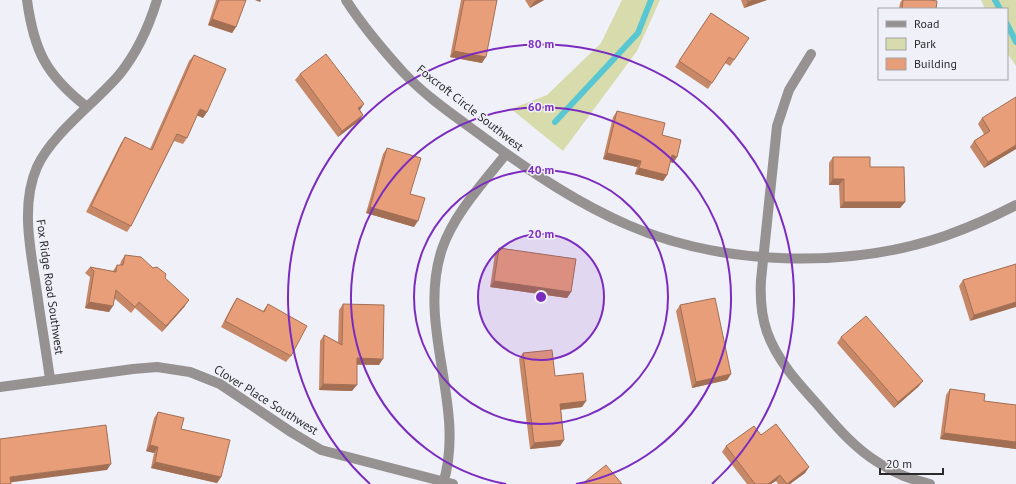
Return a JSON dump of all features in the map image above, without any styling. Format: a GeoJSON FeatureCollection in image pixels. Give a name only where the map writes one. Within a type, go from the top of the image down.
{"type":"FeatureCollection","features":[{"type":"Feature","properties":{"kind":"street"},"geometry":{"type":"LineString","coordinates":[[27,0],[30,22],[42,59],[67,92],[87,108]]}},
{"type":"Feature","properties":{"kind":"street","name":"Fox Ridge Road Southwest"},"geometry":{"type":"LineString","coordinates":[[50,379],[30,243],[28,202],[37,168],[42,158],[55,141],[119,74],[132,56],[143,36],[157,0]]}},
{"type":"Feature","properties":{"kind":"street","name":"Foxcroft Circle Southwest"},"geometry":{"type":"LineString","coordinates":[[347,1],[404,73],[430,96],[506,154],[559,189],[629,226],[699,248],[762,257],[827,257],[898,248],[944,236],[978,224],[1016,205]]}},
{"type":"Feature","properties":{"kind":"street"},"geometry":{"type":"LineString","coordinates":[[811,54],[789,90],[777,126],[762,257],[760,293],[762,315],[766,331],[780,359],[851,442],[879,464],[894,472],[910,479],[930,484]]}},
{"type":"Feature","properties":{"kind":"street"},"geometry":{"type":"LineString","coordinates":[[446,483],[450,428],[435,325],[434,295],[438,263],[447,236],[457,218],[506,154]]}},
{"type":"Feature","properties":{"kind":"street","name":"Clover Place Southwest"},"geometry":{"type":"LineString","coordinates":[[0,387],[50,379],[133,369],[162,368],[190,372],[220,384],[291,432],[322,450],[446,483]]}},
{"type":"Feature","properties":{"kind":"green space"},"geometry":{"type":"Polygon","coordinates":[[[622,0],[660,0],[637,51],[563,151],[511,109],[547,95],[601,43],[622,0]]]}},
{"type":"Feature","properties":{"kind":"green space"},"geometry":{"type":"Polygon","coordinates":[[[981,0],[1016,0],[1016,66],[1008,54],[1008,8],[985,8],[981,0]]]}},
{"type":"Feature","properties":{"kind":"building"},"geometry":{"type":"Polygon","coordinates":[[[219,0],[246,0],[236,27],[212,19],[219,0]]]}},
{"type":"Feature","properties":{"kind":"building"},"geometry":{"type":"Polygon","coordinates":[[[464,0],[497,0],[486,57],[454,51],[464,0]]]}},
{"type":"Feature","properties":{"kind":"building"},"geometry":{"type":"Polygon","coordinates":[[[903,0],[937,1],[936,8],[902,8],[903,0]]]}},
{"type":"Feature","properties":{"kind":"building"},"geometry":{"type":"Polygon","coordinates":[[[711,13],[749,38],[734,60],[729,57],[712,83],[679,61],[711,13]]]}},
{"type":"Feature","properties":{"kind":"building"},"geometry":{"type":"Polygon","coordinates":[[[326,54],[364,104],[358,108],[363,115],[342,131],[300,74],[326,54]]]}},
{"type":"Feature","properties":{"kind":"building"},"geometry":{"type":"Polygon","coordinates":[[[194,55],[226,69],[207,112],[200,109],[187,138],[177,134],[131,226],[91,206],[125,137],[152,150],[194,55]]]}},
{"type":"Feature","properties":{"kind":"building"},"geometry":{"type":"Polygon","coordinates":[[[1016,97],[1016,145],[988,162],[974,141],[990,131],[982,118],[1016,97]]]}},
{"type":"Feature","properties":{"kind":"building"},"geometry":{"type":"Polygon","coordinates":[[[617,111],[665,123],[662,135],[681,140],[677,157],[672,155],[667,175],[639,168],[641,161],[607,153],[617,111]]]}},
{"type":"Feature","properties":{"kind":"building"},"geometry":{"type":"Polygon","coordinates":[[[387,148],[421,158],[410,194],[425,198],[418,221],[370,207],[387,148]]]}},
{"type":"Feature","properties":{"kind":"building"},"geometry":{"type":"Polygon","coordinates":[[[833,157],[870,157],[870,167],[904,167],[905,202],[844,202],[844,179],[833,179],[833,157]]]}},
{"type":"Feature","properties":{"kind":"building"},"geometry":{"type":"Polygon","coordinates":[[[499,248],[576,259],[571,292],[494,281],[499,248]]]}},
{"type":"Feature","properties":{"kind":"building"},"geometry":{"type":"Polygon","coordinates":[[[125,255],[141,257],[153,268],[157,267],[166,274],[165,278],[189,300],[166,326],[139,302],[135,307],[116,290],[113,306],[89,302],[94,271],[90,267],[116,272],[117,265],[123,265],[125,255]]]}},
{"type":"Feature","properties":{"kind":"building"},"geometry":{"type":"Polygon","coordinates":[[[1016,264],[1016,302],[974,315],[963,280],[1016,264]]]}},
{"type":"Feature","properties":{"kind":"building"},"geometry":{"type":"Polygon","coordinates":[[[237,298],[264,312],[268,304],[307,326],[291,356],[225,321],[237,298]]]}},
{"type":"Feature","properties":{"kind":"building"},"geometry":{"type":"Polygon","coordinates":[[[715,298],[731,374],[696,382],[680,305],[715,298]]]}},
{"type":"Feature","properties":{"kind":"building"},"geometry":{"type":"Polygon","coordinates":[[[343,304],[384,305],[383,359],[357,358],[357,385],[323,384],[324,335],[342,345],[343,304]]]}},
{"type":"Feature","properties":{"kind":"building"},"geometry":{"type":"Polygon","coordinates":[[[866,316],[923,381],[898,402],[841,337],[866,316]]]}},
{"type":"Feature","properties":{"kind":"building"},"geometry":{"type":"Polygon","coordinates":[[[552,350],[555,376],[583,373],[586,401],[560,404],[564,440],[534,443],[523,353],[552,350]]]}},
{"type":"Feature","properties":{"kind":"building"},"geometry":{"type":"Polygon","coordinates":[[[950,389],[985,394],[984,401],[1016,405],[1016,442],[944,433],[950,389]]]}},
{"type":"Feature","properties":{"kind":"building"},"geometry":{"type":"Polygon","coordinates":[[[158,412],[184,418],[181,429],[230,440],[221,477],[155,462],[158,447],[150,445],[158,412]]]}},
{"type":"Feature","properties":{"kind":"building"},"geometry":{"type":"Polygon","coordinates":[[[776,424],[809,467],[787,484],[780,475],[768,484],[755,484],[726,446],[754,426],[761,435],[776,424]]]}},
{"type":"Feature","properties":{"kind":"building"},"geometry":{"type":"Polygon","coordinates":[[[106,425],[111,464],[10,477],[11,484],[0,484],[0,439],[106,425]]]}},
{"type":"Feature","properties":{"kind":"building"},"geometry":{"type":"Polygon","coordinates":[[[606,465],[622,484],[582,484],[606,465]]]}},
{"type":"Feature","properties":{"kind":"waterway"},"geometry":{"type":"LineString","coordinates":[[555,122],[638,33],[651,0]]}},
{"type":"Feature","properties":{"kind":"waterway"},"geometry":{"type":"LineString","coordinates":[[995,0],[999,8]]}},
{"type":"Feature","properties":{"kind":"waterway"},"geometry":{"type":"LineString","coordinates":[[1008,26],[1016,42]]}}]}
